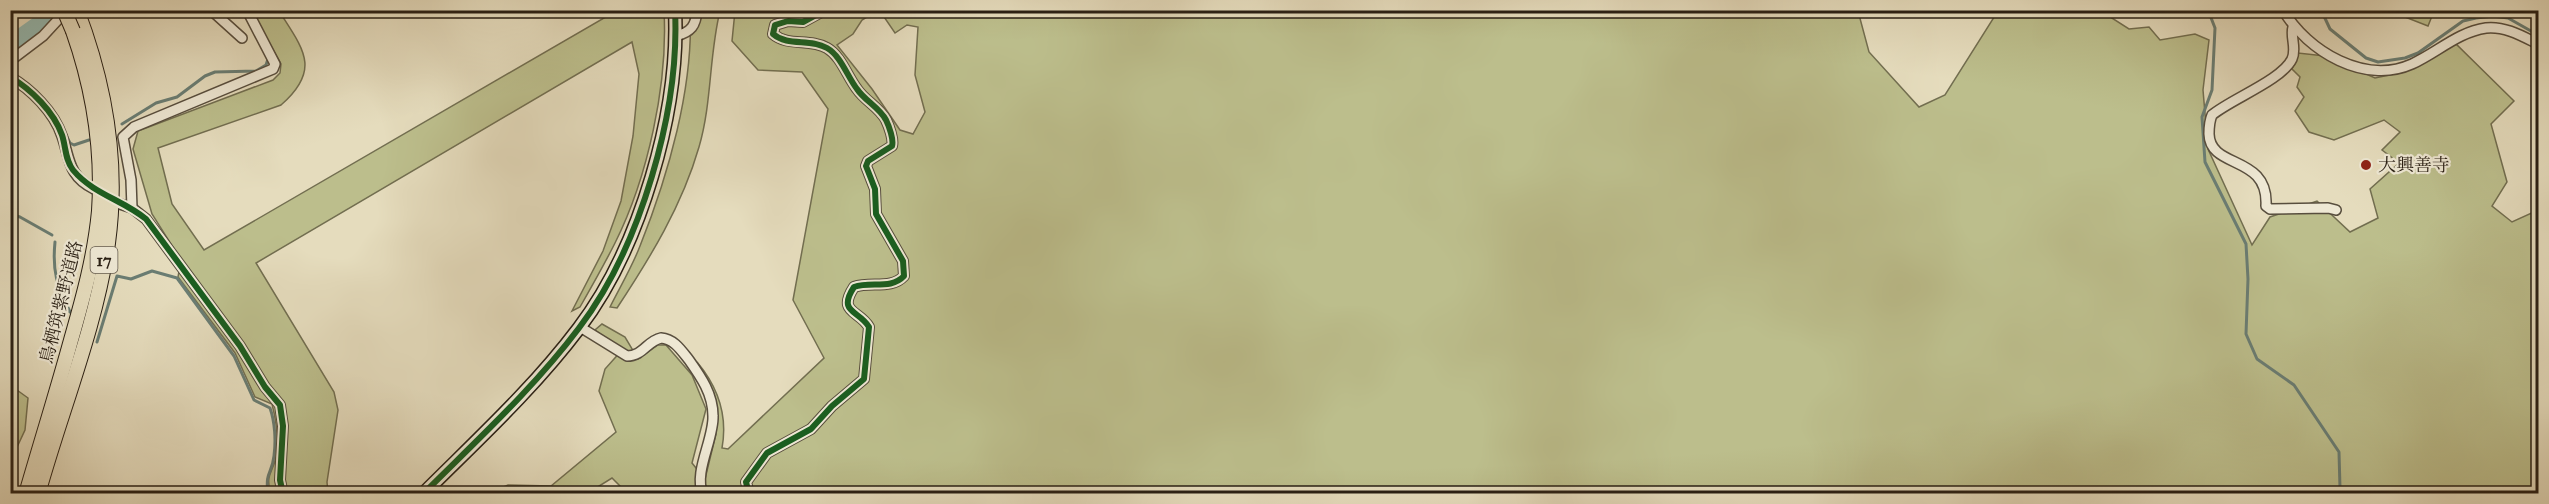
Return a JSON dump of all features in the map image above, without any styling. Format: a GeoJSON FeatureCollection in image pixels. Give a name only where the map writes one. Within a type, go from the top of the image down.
{"type":"FeatureCollection","features":[{"type":"Feature","properties":{"kind":"main road","name":"鳥栖筑紫野道路"},"geometry":{"type":"LineString","coordinates":[[26,494],[86,288],[99,212],[100,174],[93,113],[81,56],[77,21],[65,10]]}},
{"type":"Feature","properties":{"kind":"main road","name":"17"},"geometry":{"type":"LineString","coordinates":[[38,494],[99,288],[111,213],[112,172],[106,111],[99,74],[77,21]]}},
{"type":"Feature","properties":{"kind":"street"},"geometry":{"type":"LineString","coordinates":[[10,61],[43,36],[65,10]]}},
{"type":"Feature","properties":{"kind":"street"},"geometry":{"type":"LineString","coordinates":[[211,10],[242,38]]}},
{"type":"Feature","properties":{"kind":"street"},"geometry":{"type":"LineString","coordinates":[[132,208],[131,180],[123,136],[134,127],[273,69],[275,64],[247,10]]}},
{"type":"Feature","properties":{"kind":"street"},"geometry":{"type":"LineString","coordinates":[[423,494],[533,385],[580,327],[621,255],[643,203],[664,126],[671,92],[676,36],[675,10]]}},
{"type":"Feature","properties":{"kind":"street"},"geometry":{"type":"LineString","coordinates":[[676,36],[692,29],[696,22],[697,10]]}},
{"type":"Feature","properties":{"kind":"street"},"geometry":{"type":"LineString","coordinates":[[749,494],[746,483],[766,453],[811,429],[832,406],[864,379],[869,327],[849,308],[847,302],[854,287],[894,284],[904,276],[903,261],[876,214],[875,189],[866,166],[867,161],[892,146],[887,122],[881,112],[858,91],[837,56],[827,48],[815,43],[778,39],[773,34],[775,25],[779,23],[803,22],[825,10]]}},
{"type":"Feature","properties":{"kind":"street"},"geometry":{"type":"LineString","coordinates":[[2283,10],[2293,27],[2327,55],[2368,70],[2383,72],[2413,63],[2470,31],[2489,28],[2509,30],[2538,44]]}},
{"type":"Feature","properties":{"kind":"street"},"geometry":{"type":"LineString","coordinates":[[2293,27],[2292,58],[2270,80],[2212,115],[2209,122],[2210,144],[2218,154],[2240,163],[2255,173],[2267,192],[2266,206],[2270,209],[2328,208],[2336,210]]}},
{"type":"Feature","properties":{"kind":"street"},"geometry":{"type":"LineString","coordinates":[[10,76],[27,88],[53,118],[62,135],[68,164],[87,185],[94,189]]}},
{"type":"Feature","properties":{"kind":"street"},"geometry":{"type":"LineString","coordinates":[[120,204],[132,208],[146,219],[192,279],[240,346],[265,387],[280,405],[283,426],[280,480],[283,494]]}},
{"type":"Feature","properties":{"kind":"street"},"geometry":{"type":"LineString","coordinates":[[580,327],[627,356],[638,355],[651,341],[661,338],[674,343],[688,359],[708,390],[713,416],[711,437],[700,475],[699,485],[703,494]]}},
{"type":"Feature","properties":{"kind":"green space"},"geometry":{"type":"Polygon","coordinates":[[[2002,10],[2056,13],[2101,11],[2129,29],[2149,27],[2160,40],[2195,34],[2209,40],[2203,90],[2208,149],[2252,245],[2270,217],[2317,201],[2350,232],[2378,218],[2370,189],[2399,163],[2382,150],[2400,132],[2384,120],[2334,140],[2309,132],[2295,111],[2304,97],[2297,87],[2300,77],[2292,69],[2298,53],[2325,56],[2375,78],[2404,72],[2456,44],[2514,101],[2491,124],[2507,182],[2492,206],[2512,222],[2534,212],[2538,198],[2538,493],[628,494],[612,478],[588,493],[488,494],[508,485],[551,486],[616,432],[599,391],[605,369],[622,350],[595,330],[602,324],[625,337],[638,359],[658,345],[666,345],[692,375],[706,409],[692,463],[705,479],[716,434],[713,393],[697,362],[711,381],[720,402],[724,424],[722,448],[728,449],[824,358],[793,300],[828,109],[802,72],[758,70],[732,41],[735,11],[877,11],[862,20],[853,34],[837,45],[872,89],[900,130],[913,134],[925,112],[915,75],[918,27],[907,25],[895,33],[880,11],[1858,11],[1869,52],[1919,107],[1945,95],[1996,14],[2002,10]]]}},
{"type":"Feature","properties":{"kind":"green space"},"geometry":{"type":"Polygon","coordinates":[[[251,11],[279,11],[301,48],[305,69],[294,92],[281,105],[158,148],[172,204],[204,250],[616,11],[664,11],[663,69],[646,160],[627,217],[580,307],[572,311],[603,251],[621,201],[633,136],[639,74],[632,42],[256,263],[334,392],[338,410],[327,482],[328,493],[270,493],[269,477],[276,457],[277,444],[272,404],[255,397],[235,353],[178,277],[181,260],[152,214],[133,149],[138,131],[273,80],[280,73],[281,64],[251,11]]]}},
{"type":"Feature","properties":{"kind":"green space"},"geometry":{"type":"Polygon","coordinates":[[[690,11],[720,11],[699,147],[684,190],[664,231],[617,308],[610,307],[640,246],[669,161],[688,70],[690,11]]]}},
{"type":"Feature","properties":{"kind":"green space"},"geometry":{"type":"Polygon","coordinates":[[[2391,11],[2434,11],[2428,26],[2400,15],[2396,16],[2391,11]]]}},
{"type":"Feature","properties":{"kind":"green space"},"geometry":{"type":"Polygon","coordinates":[[[10,385],[28,398],[25,430],[11,460],[10,385]]]}},
{"type":"Feature","properties":{"kind":"waterway"},"geometry":{"type":"LineString","coordinates":[[10,44],[41,22],[51,10]]}},
{"type":"Feature","properties":{"kind":"waterway"},"geometry":{"type":"LineString","coordinates":[[2208,10],[2215,28],[2212,90],[2202,117],[2205,162],[2246,244],[2248,279],[2246,334],[2257,359],[2294,385],[2339,452],[2340,488]]}},
{"type":"Feature","properties":{"kind":"waterway"},"geometry":{"type":"LineString","coordinates":[[2325,10],[2323,14],[2330,29],[2366,58],[2378,62],[2405,58],[2418,53],[2463,21],[2476,18],[2493,16],[2508,18],[2538,35]]}},
{"type":"Feature","properties":{"kind":"waterway"},"geometry":{"type":"LineString","coordinates":[[122,124],[156,103],[177,97],[205,76],[215,72],[256,71],[266,65],[268,59]]}},
{"type":"Feature","properties":{"kind":"waterway"},"geometry":{"type":"LineString","coordinates":[[54,112],[70,143],[74,145],[89,140]]}},
{"type":"Feature","properties":{"kind":"waterway"},"geometry":{"type":"LineString","coordinates":[[10,214],[52,235]]}},
{"type":"Feature","properties":{"kind":"waterway"},"geometry":{"type":"LineString","coordinates":[[55,242],[56,278],[70,312]]}},
{"type":"Feature","properties":{"kind":"waterway"},"geometry":{"type":"LineString","coordinates":[[97,342],[117,276],[131,279],[152,271],[177,278],[234,356],[254,400],[270,408],[275,444],[273,462],[267,481],[268,494]]}},
{"type":"Feature","properties":{"kind":"cycle path"},"geometry":{"type":"LineString","coordinates":[[423,494],[543,372],[579,328],[601,296],[638,219],[652,177],[671,91],[675,49],[675,10]]}},
{"type":"Feature","properties":{"kind":"cycle path"},"geometry":{"type":"LineString","coordinates":[[749,494],[746,482],[767,453],[811,429],[832,406],[864,379],[869,327],[849,307],[849,295],[854,287],[893,283],[904,276],[903,261],[876,214],[875,189],[866,166],[868,161],[892,146],[892,137],[886,120],[880,111],[860,93],[840,61],[827,48],[814,43],[792,42],[773,34],[775,25],[788,21],[803,22],[825,10]]}},
{"type":"Feature","properties":{"kind":"cycle path"},"geometry":{"type":"LineString","coordinates":[[10,77],[26,88],[48,110],[62,135],[67,158],[73,170],[90,185],[146,219],[240,346],[265,387],[280,405],[283,426],[280,480],[283,494]]}},
{"type":"Feature","properties":{"kind":"place","name":"大興善寺"},"geometry":{"type":"Point","coordinates":[2366,165]}}]}
